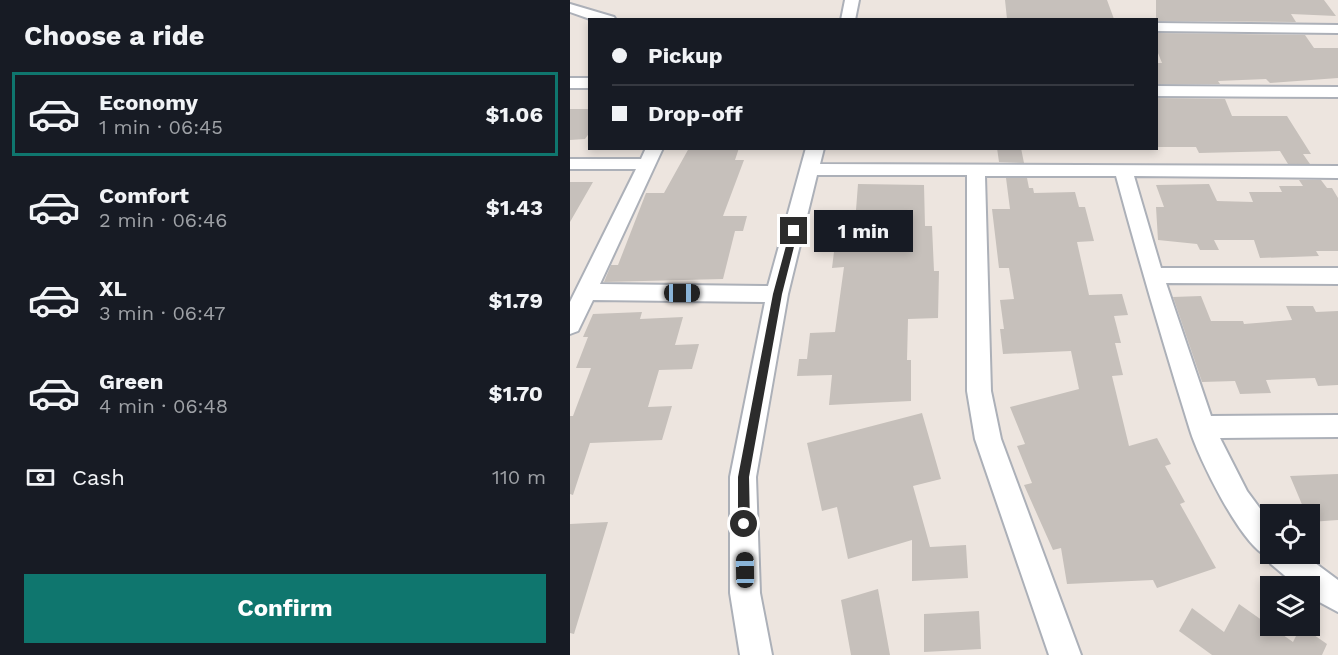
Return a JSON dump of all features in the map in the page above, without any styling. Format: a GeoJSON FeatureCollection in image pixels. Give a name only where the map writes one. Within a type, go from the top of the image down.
{"type":"FeatureCollection","features":[{"type":"Feature","properties":{"kind":"street"},"geometry":{"type":"LineString","coordinates":[[848,18],[852,0]]}},
{"type":"Feature","properties":{"kind":"street"},"geometry":{"type":"LineString","coordinates":[[570,8],[602,18]]}},
{"type":"Feature","properties":{"kind":"street"},"geometry":{"type":"LineString","coordinates":[[1158,27],[1338,29]]}},
{"type":"Feature","properties":{"kind":"street"},"geometry":{"type":"LineString","coordinates":[[570,83],[588,83]]}},
{"type":"Feature","properties":{"kind":"street"},"geometry":{"type":"LineString","coordinates":[[1158,91],[1338,92]]}},
{"type":"Feature","properties":{"kind":"street"},"geometry":{"type":"LineString","coordinates":[[570,164],[651,156]]}},
{"type":"Feature","properties":{"kind":"street"},"geometry":{"type":"LineString","coordinates":[[570,325],[651,156]]}},
{"type":"Feature","properties":{"kind":"street"},"geometry":{"type":"LineString","coordinates":[[756,655],[745,593],[743,477],[777,294],[813,159],[976,170],[1338,172]]}},
{"type":"Feature","properties":{"kind":"street"},"geometry":{"type":"LineString","coordinates":[[976,170],[979,391],[982,414],[988,439],[1065,655]]}},
{"type":"Feature","properties":{"kind":"street"},"geometry":{"type":"LineString","coordinates":[[1123,170],[1152,275],[1201,427],[1220,469],[1260,529]]}},
{"type":"Feature","properties":{"kind":"street"},"geometry":{"type":"LineString","coordinates":[[1152,275],[1338,276]]}},
{"type":"Feature","properties":{"kind":"street"},"geometry":{"type":"LineString","coordinates":[[586,292],[777,294]]}},
{"type":"Feature","properties":{"kind":"street"},"geometry":{"type":"LineString","coordinates":[[1201,427],[1338,426]]}},
{"type":"Feature","properties":{"kind":"street"},"geometry":{"type":"LineString","coordinates":[[1293,564],[1321,587],[1338,597]]}},
{"type":"Feature","properties":{"kind":"building"},"geometry":{"type":"Polygon","coordinates":[[[1005,0],[1107,0],[1114,18],[1007,18],[1005,0]]]}},
{"type":"Feature","properties":{"kind":"building"},"geometry":{"type":"Polygon","coordinates":[[[1156,0],[1324,0],[1336,16],[1291,14],[1296,22],[1158,21],[1156,0]]]}},
{"type":"Feature","properties":{"kind":"building"},"geometry":{"type":"Polygon","coordinates":[[[1158,33],[1305,35],[1314,48],[1338,48],[1338,78],[1270,83],[1266,79],[1218,81],[1220,84],[1158,84],[1158,63],[1162,63],[1158,53],[1158,33]]]}},
{"type":"Feature","properties":{"kind":"building"},"geometry":{"type":"Polygon","coordinates":[[[1158,98],[1225,99],[1232,116],[1287,116],[1311,154],[1303,154],[1310,164],[1288,164],[1280,151],[1199,153],[1196,147],[1158,147],[1158,98]]]}},
{"type":"Feature","properties":{"kind":"building"},"geometry":{"type":"Polygon","coordinates":[[[570,109],[588,109],[588,135],[585,139],[570,140],[570,109]]]}},
{"type":"Feature","properties":{"kind":"building"},"geometry":{"type":"Polygon","coordinates":[[[688,150],[738,150],[735,160],[744,160],[723,216],[747,216],[743,231],[735,231],[723,279],[604,282],[611,265],[618,265],[646,193],[664,193],[688,150]]]}},
{"type":"Feature","properties":{"kind":"building"},"geometry":{"type":"Polygon","coordinates":[[[997,150],[1021,150],[1024,163],[999,162],[997,150]]]}},
{"type":"Feature","properties":{"kind":"building"},"geometry":{"type":"Polygon","coordinates":[[[1006,178],[1027,178],[1029,188],[1033,188],[1034,193],[1075,192],[1079,207],[1085,207],[1094,241],[1077,242],[1089,295],[1122,294],[1128,315],[1114,316],[1121,343],[1115,343],[1123,375],[1112,376],[1129,446],[1157,438],[1171,464],[1165,466],[1185,502],[1180,504],[1216,568],[1157,588],[1153,580],[1067,584],[1061,548],[1053,550],[1024,485],[1032,483],[1017,446],[1025,444],[1010,407],[1079,389],[1071,351],[1003,354],[1000,329],[1004,329],[1000,300],[1014,299],[1009,268],[999,268],[992,209],[1010,209],[1006,178]]]}},
{"type":"Feature","properties":{"kind":"building"},"geometry":{"type":"Polygon","coordinates":[[[1299,180],[1321,180],[1327,188],[1332,188],[1338,198],[1338,251],[1316,251],[1319,256],[1260,258],[1254,240],[1214,240],[1219,250],[1200,250],[1197,244],[1158,240],[1156,207],[1164,207],[1156,185],[1209,184],[1217,201],[1253,202],[1249,192],[1282,192],[1279,186],[1303,186],[1299,180]]]}},
{"type":"Feature","properties":{"kind":"building"},"geometry":{"type":"Polygon","coordinates":[[[570,182],[593,182],[570,222],[570,182]]]}},
{"type":"Feature","properties":{"kind":"building"},"geometry":{"type":"Polygon","coordinates":[[[858,184],[924,185],[925,226],[932,226],[934,271],[939,271],[938,318],[908,319],[907,360],[911,360],[911,401],[829,405],[832,375],[797,376],[799,359],[807,359],[810,333],[835,332],[844,267],[832,268],[839,211],[856,210],[858,184]]]}},
{"type":"Feature","properties":{"kind":"building"},"geometry":{"type":"Polygon","coordinates":[[[1201,296],[1211,321],[1243,321],[1244,324],[1292,320],[1286,306],[1313,306],[1316,312],[1338,311],[1338,385],[1318,386],[1315,378],[1266,380],[1271,393],[1240,394],[1235,381],[1202,382],[1173,297],[1201,296]]]}},
{"type":"Feature","properties":{"kind":"building"},"geometry":{"type":"Polygon","coordinates":[[[642,312],[640,319],[683,317],[675,345],[699,344],[692,369],[659,370],[648,407],[672,406],[662,440],[590,443],[573,495],[570,494],[570,416],[573,416],[591,368],[576,368],[588,337],[583,337],[593,314],[642,312]]]}},
{"type":"Feature","properties":{"kind":"building"},"geometry":{"type":"Polygon","coordinates":[[[922,413],[941,479],[913,486],[930,547],[966,545],[968,578],[912,581],[912,540],[848,559],[837,507],[822,511],[807,443],[922,413]]]}},
{"type":"Feature","properties":{"kind":"building"},"geometry":{"type":"Polygon","coordinates":[[[1338,474],[1338,520],[1320,521],[1320,504],[1302,504],[1290,476],[1338,474]]]}},
{"type":"Feature","properties":{"kind":"building"},"geometry":{"type":"Polygon","coordinates":[[[608,522],[574,634],[570,633],[570,524],[608,522]]]}},
{"type":"Feature","properties":{"kind":"building"},"geometry":{"type":"Polygon","coordinates":[[[878,589],[890,655],[851,655],[841,600],[878,589]]]}},
{"type":"Feature","properties":{"kind":"building"},"geometry":{"type":"Polygon","coordinates":[[[1239,604],[1260,619],[1260,636],[1284,636],[1293,642],[1296,636],[1315,636],[1327,644],[1322,655],[1212,655],[1179,631],[1192,608],[1224,632],[1239,604]]]}},
{"type":"Feature","properties":{"kind":"building"},"geometry":{"type":"Polygon","coordinates":[[[979,611],[981,649],[924,652],[924,614],[979,611]]]}},
{"type":"Feature","properties":{"kind":"route"},"geometry":{"type":"LineString","coordinates":[[744,524],[743,477],[777,294],[794,231]]}}]}
